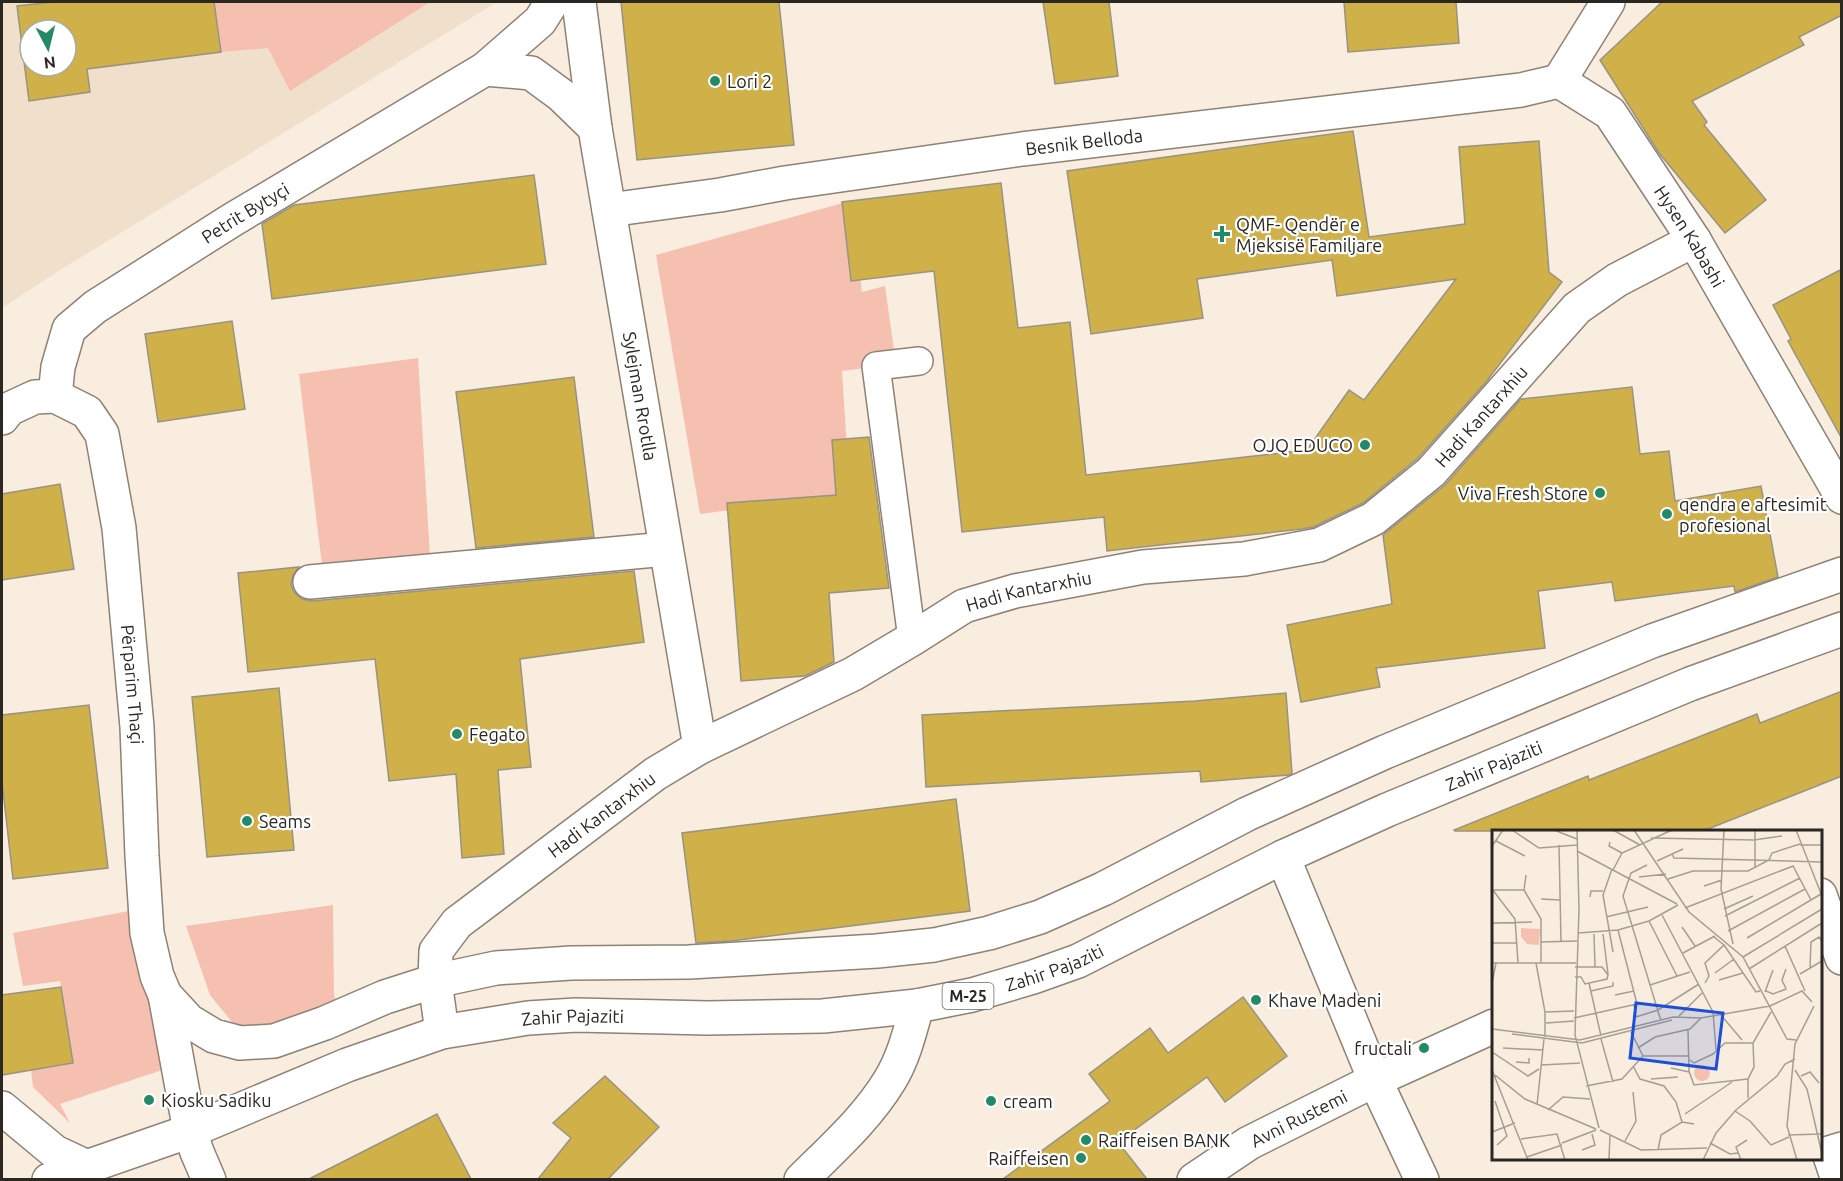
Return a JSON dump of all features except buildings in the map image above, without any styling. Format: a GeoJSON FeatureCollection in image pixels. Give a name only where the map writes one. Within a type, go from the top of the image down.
{"type":"FeatureCollection","features":[{"type":"Feature","properties":{"kind":"street","name":"Petrit Bytyçi"},"geometry":{"type":"LineString","coordinates":[[55,396],[58,367],[69,329],[95,307],[232,220],[485,69],[540,21],[552,2]]}},
{"type":"Feature","properties":{"kind":"street","name":"Sylejman Rrotlla"},"geometry":{"type":"LineString","coordinates":[[579,2],[595,128],[700,747]]}},
{"type":"Feature","properties":{"kind":"street"},"geometry":{"type":"LineString","coordinates":[[1559,81],[1608,2]]}},
{"type":"Feature","properties":{"kind":"street"},"geometry":{"type":"LineString","coordinates":[[485,69],[531,73],[561,95],[595,128]]}},
{"type":"Feature","properties":{"kind":"street","name":"Besnik Belloda"},"geometry":{"type":"LineString","coordinates":[[609,210],[1022,149],[1521,90],[1559,81]]}},
{"type":"Feature","properties":{"kind":"street","name":"Hysen Kabashi"},"geometry":{"type":"LineString","coordinates":[[1559,81],[1610,113],[1694,240],[1842,497]]}},
{"type":"Feature","properties":{"kind":"street","name":"Hadi Kantarxhiu"},"geometry":{"type":"LineString","coordinates":[[442,1032],[435,981],[436,951],[457,923],[655,774],[700,747],[853,674],[964,606],[1015,591],[1143,567],[1244,559],[1318,545],[1373,519],[1431,472],[1577,308],[1617,280],[1694,240]]}},
{"type":"Feature","properties":{"kind":"street"},"geometry":{"type":"LineString","coordinates":[[2,418],[9,409],[35,397],[55,396]]}},
{"type":"Feature","properties":{"kind":"street","name":"Përparim Thaçi"},"geometry":{"type":"LineString","coordinates":[[55,396],[87,412],[102,434],[111,477],[119,528],[137,727],[147,933],[157,975],[165,995]]}},
{"type":"Feature","properties":{"kind":"street"},"geometry":{"type":"LineString","coordinates":[[310,582],[666,549]]}},
{"type":"Feature","properties":{"kind":"street"},"geometry":{"type":"LineString","coordinates":[[165,995],[189,1021],[214,1036],[240,1043],[274,1041],[325,1023],[385,997],[435,981],[496,968],[571,963],[689,962],[877,951],[933,945],[990,933],[1040,917],[1103,889],[1247,814],[1395,748],[1652,641],[1842,574]]}},
{"type":"Feature","properties":{"kind":"street","name":"Zahir Pajaziti"},"geometry":{"type":"LineString","coordinates":[[49,1179],[190,1131],[347,1065],[442,1032],[528,1018],[576,1015],[708,1018],[823,1016],[917,1006],[972,995],[1078,962],[1283,857],[1409,801],[1690,684],[1842,629]]}},
{"type":"Feature","properties":{"kind":"street"},"geometry":{"type":"LineString","coordinates":[[1283,857],[1375,1080],[1422,1179]]}},
{"type":"Feature","properties":{"kind":"street"},"geometry":{"type":"LineString","coordinates":[[1822,898],[1842,958]]}},
{"type":"Feature","properties":{"kind":"street"},"geometry":{"type":"LineString","coordinates":[[165,995],[190,1131],[209,1179]]}},
{"type":"Feature","properties":{"kind":"street"},"geometry":{"type":"LineString","coordinates":[[801,1179],[855,1126],[890,1080],[907,1044],[917,1006]]}},
{"type":"Feature","properties":{"kind":"street","name":"Avni Rustemi"},"geometry":{"type":"LineString","coordinates":[[1194,1179],[1249,1143],[1375,1080],[1492,1027]]}},
{"type":"Feature","properties":{"kind":"street"},"geometry":{"type":"LineString","coordinates":[[2,1108],[55,1152],[87,1167]]}},
{"type":"Feature","properties":{"kind":"lane"},"geometry":{"type":"LineString","coordinates":[[912,639],[876,366],[919,361]]}},
{"type":"Feature","properties":{"kind":"shaded area"},"geometry":{"type":"Polygon","coordinates":[[[2,2],[497,2],[2,308],[2,2]]]}},
{"type":"Feature","properties":{"kind":"shaded area"},"geometry":{"type":"Polygon","coordinates":[[[214,2],[430,2],[290,91],[268,48],[221,52],[214,2]]]}},
{"type":"Feature","properties":{"kind":"shaded area"},"geometry":{"type":"Polygon","coordinates":[[[850,201],[862,292],[885,286],[896,364],[842,371],[850,494],[700,514],[656,255],[850,201]]]}},
{"type":"Feature","properties":{"kind":"shaded area"},"geometry":{"type":"Polygon","coordinates":[[[418,358],[430,557],[322,565],[299,374],[418,358]]]}},
{"type":"Feature","properties":{"kind":"shaded area"},"geometry":{"type":"Polygon","coordinates":[[[333,905],[334,995],[342,1019],[274,1041],[232,1022],[210,995],[186,926],[333,905]]]}},
{"type":"Feature","properties":{"kind":"shaded area"},"geometry":{"type":"Polygon","coordinates":[[[134,910],[165,1069],[60,1104],[70,1123],[33,1087],[31,1070],[73,1063],[60,981],[23,986],[13,933],[134,910]]]}},
{"type":"Feature","properties":{"kind":"place","name":"Lori 2"},"geometry":{"type":"Point","coordinates":[715,81]}},
{"type":"Feature","properties":{"kind":"place","name":"QMF- Qendër e Mjeksisë Familjare"},"geometry":{"type":"Point","coordinates":[1222,234]}},
{"type":"Feature","properties":{"kind":"place","name":"OJQ EDUCO"},"geometry":{"type":"Point","coordinates":[1365,445]}},
{"type":"Feature","properties":{"kind":"place","name":"Viva Fresh Store"},"geometry":{"type":"Point","coordinates":[1600,493]}},
{"type":"Feature","properties":{"kind":"place","name":"qendra e aftesimit profesional"},"geometry":{"type":"Point","coordinates":[1667,514]}},
{"type":"Feature","properties":{"kind":"place","name":"Fegato"},"geometry":{"type":"Point","coordinates":[457,734]}},
{"type":"Feature","properties":{"kind":"place","name":"Seams"},"geometry":{"type":"Point","coordinates":[247,821]}},
{"type":"Feature","properties":{"kind":"place","name":"Khave Madeni"},"geometry":{"type":"Point","coordinates":[1256,1000]}},
{"type":"Feature","properties":{"kind":"place","name":"fructali"},"geometry":{"type":"Point","coordinates":[1424,1048]}},
{"type":"Feature","properties":{"kind":"place","name":"Kiosku Sadiku"},"geometry":{"type":"Point","coordinates":[149,1100]}},
{"type":"Feature","properties":{"kind":"place","name":"cream"},"geometry":{"type":"Point","coordinates":[991,1101]}},
{"type":"Feature","properties":{"kind":"place","name":"Raiffeisen BANK"},"geometry":{"type":"Point","coordinates":[1086,1140]}},
{"type":"Feature","properties":{"kind":"place","name":"Raiffeisen"},"geometry":{"type":"Point","coordinates":[1081,1158]}}]}
